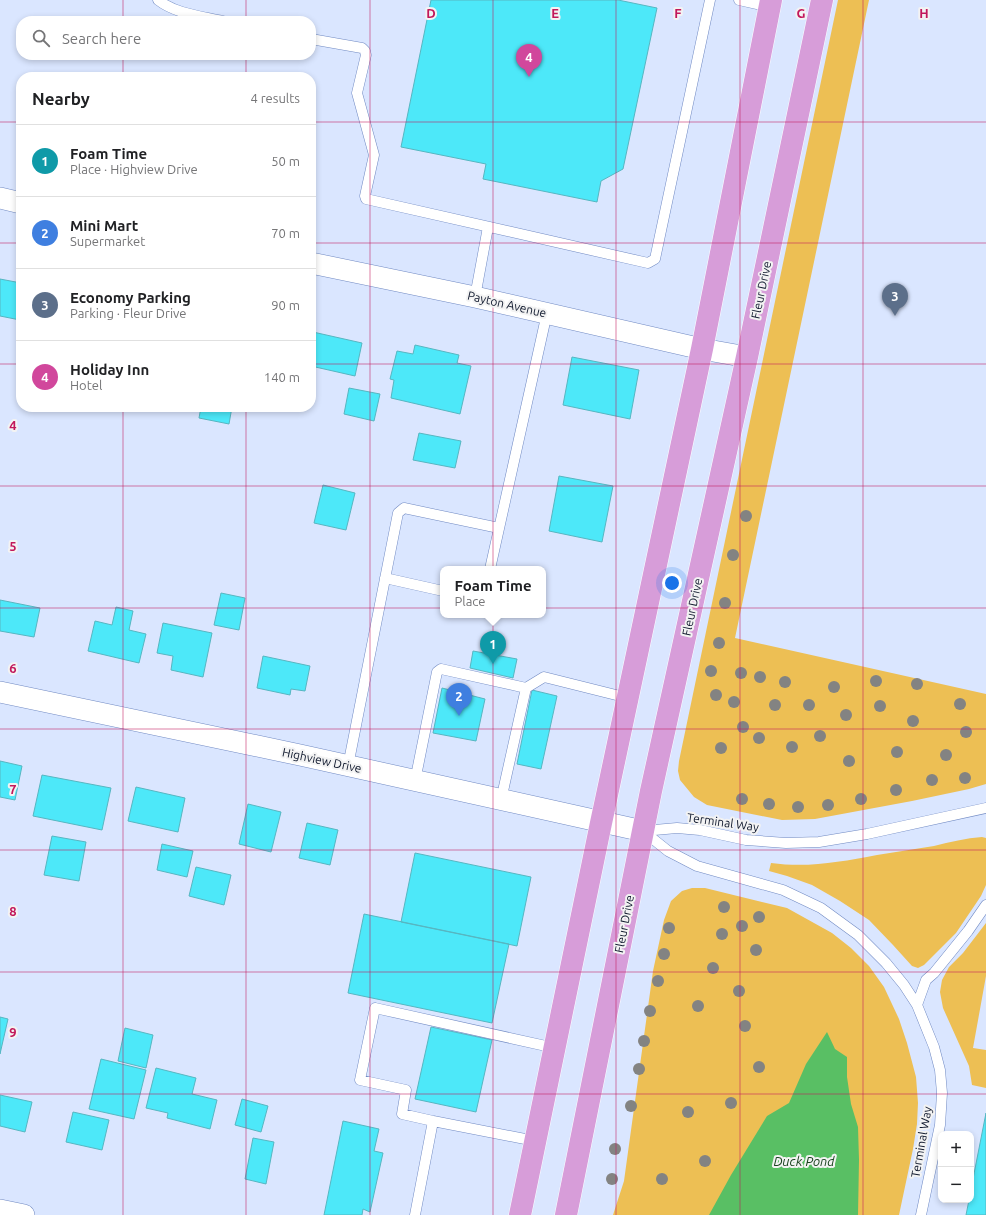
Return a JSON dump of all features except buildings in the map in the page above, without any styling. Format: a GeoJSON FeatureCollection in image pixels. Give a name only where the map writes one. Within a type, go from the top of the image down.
{"type":"FeatureCollection","features":[{"type":"Feature","properties":{"kind":"main road","name":"Fleur Drive"},"geometry":{"type":"LineString","coordinates":[[566,1215],[643,832],[822,0]]}},
{"type":"Feature","properties":{"kind":"main road"},"geometry":{"type":"LineString","coordinates":[[520,1215],[601,823],[702,349],[771,3]]}},
{"type":"Feature","properties":{"kind":"street"},"geometry":{"type":"LineString","coordinates":[[0,198],[16,202]]}},
{"type":"Feature","properties":{"kind":"street","name":"Payton Avenue"},"geometry":{"type":"LineString","coordinates":[[316,264],[547,313],[702,349],[746,357]]}},
{"type":"Feature","properties":{"kind":"street","name":"Highview Drive"},"geometry":{"type":"LineString","coordinates":[[0,692],[348,766],[643,832]]}},
{"type":"Feature","properties":{"kind":"street"},"geometry":{"type":"LineString","coordinates":[[0,1210],[24,1215]]}},
{"type":"Feature","properties":{"kind":"lane"},"geometry":{"type":"LineString","coordinates":[[158,0],[176,11],[200,16]]}},
{"type":"Feature","properties":{"kind":"lane"},"geometry":{"type":"LineString","coordinates":[[316,40],[362,48],[365,51],[366,55],[358,93],[374,155],[365,196],[366,199],[648,262],[655,259],[710,0]]}},
{"type":"Feature","properties":{"kind":"lane"},"geometry":{"type":"LineString","coordinates":[[739,0],[771,3]]}},
{"type":"Feature","properties":{"kind":"lane"},"geometry":{"type":"LineString","coordinates":[[474,297],[488,227]]}},
{"type":"Feature","properties":{"kind":"lane"},"geometry":{"type":"LineString","coordinates":[[491,566],[547,313]]}},
{"type":"Feature","properties":{"kind":"lane"},"geometry":{"type":"LineString","coordinates":[[348,766],[398,513],[404,508],[499,528]]}},
{"type":"Feature","properties":{"kind":"lane"},"geometry":{"type":"LineString","coordinates":[[386,578],[440,590]]}},
{"type":"Feature","properties":{"kind":"lane"},"geometry":{"type":"LineString","coordinates":[[415,781],[437,672],[441,669],[526,688],[544,677],[628,698]]}},
{"type":"Feature","properties":{"kind":"lane"},"geometry":{"type":"LineString","coordinates":[[501,800],[526,688]]}},
{"type":"Feature","properties":{"kind":"lane","name":"Terminal Way"},"geometry":{"type":"LineString","coordinates":[[643,832],[678,828],[700,830],[746,840],[786,843],[820,842],[867,834],[986,808]]}},
{"type":"Feature","properties":{"kind":"lane","name":"Terminal Way"},"geometry":{"type":"LineString","coordinates":[[643,832],[668,851],[697,866],[783,890],[821,908],[858,935],[886,963],[904,985],[917,1005],[934,1047],[940,1070],[942,1093],[940,1125],[921,1215]]}},
{"type":"Feature","properties":{"kind":"lane"},"geometry":{"type":"LineString","coordinates":[[917,1005],[926,980],[934,973],[968,931],[986,905]]}},
{"type":"Feature","properties":{"kind":"lane"},"geometry":{"type":"LineString","coordinates":[[536,1141],[402,1114],[406,1090],[360,1080],[375,1008],[554,1048]]}},
{"type":"Feature","properties":{"kind":"lane"},"geometry":{"type":"LineString","coordinates":[[414,1215],[433,1121]]}},
{"type":"Feature","properties":{"kind":"shaded area"},"geometry":{"type":"Polygon","coordinates":[[[838,0],[869,0],[735,638],[986,694],[986,784],[912,801],[815,819],[782,820],[707,805],[694,797],[680,780],[678,771],[838,0]]]}},
{"type":"Feature","properties":{"kind":"shaded area"},"geometry":{"type":"Polygon","coordinates":[[[982,837],[986,838],[986,885],[981,896],[956,933],[924,965],[918,968],[912,966],[869,920],[840,901],[812,885],[769,871],[771,863],[811,865],[837,862],[982,837]]]}},
{"type":"Feature","properties":{"kind":"shaded area"},"geometry":{"type":"Polygon","coordinates":[[[692,888],[705,888],[787,908],[832,933],[851,948],[869,966],[884,987],[899,1019],[907,1043],[916,1077],[918,1103],[917,1124],[913,1149],[899,1215],[613,1215],[624,1181],[653,971],[664,920],[671,901],[682,891],[692,888]]]}},
{"type":"Feature","properties":{"kind":"shaded area"},"geometry":{"type":"Polygon","coordinates":[[[986,923],[986,976],[973,1048],[986,1050],[986,1088],[972,1085],[969,1066],[943,1008],[940,992],[942,980],[949,967],[963,953],[986,923]]]}},
{"type":"Feature","properties":{"kind":"water","name":"Duck Pond"},"geometry":{"type":"Polygon","coordinates":[[[827,1032],[835,1049],[847,1057],[847,1077],[851,1104],[858,1127],[858,1215],[709,1215],[731,1175],[767,1116],[789,1103],[806,1064],[827,1032]]]}},
{"type":"Feature","properties":{"kind":"place","name":"Holiday Inn"},"geometry":{"type":"Point","coordinates":[529,77]}},
{"type":"Feature","properties":{"kind":"place","name":"Economy Parking"},"geometry":{"type":"Point","coordinates":[895,316]}},
{"type":"Feature","properties":{"kind":"place","name":"Foam Time"},"geometry":{"type":"Point","coordinates":[493,664]}},
{"type":"Feature","properties":{"kind":"place","name":"Mini Mart"},"geometry":{"type":"Point","coordinates":[459,716]}}]}
